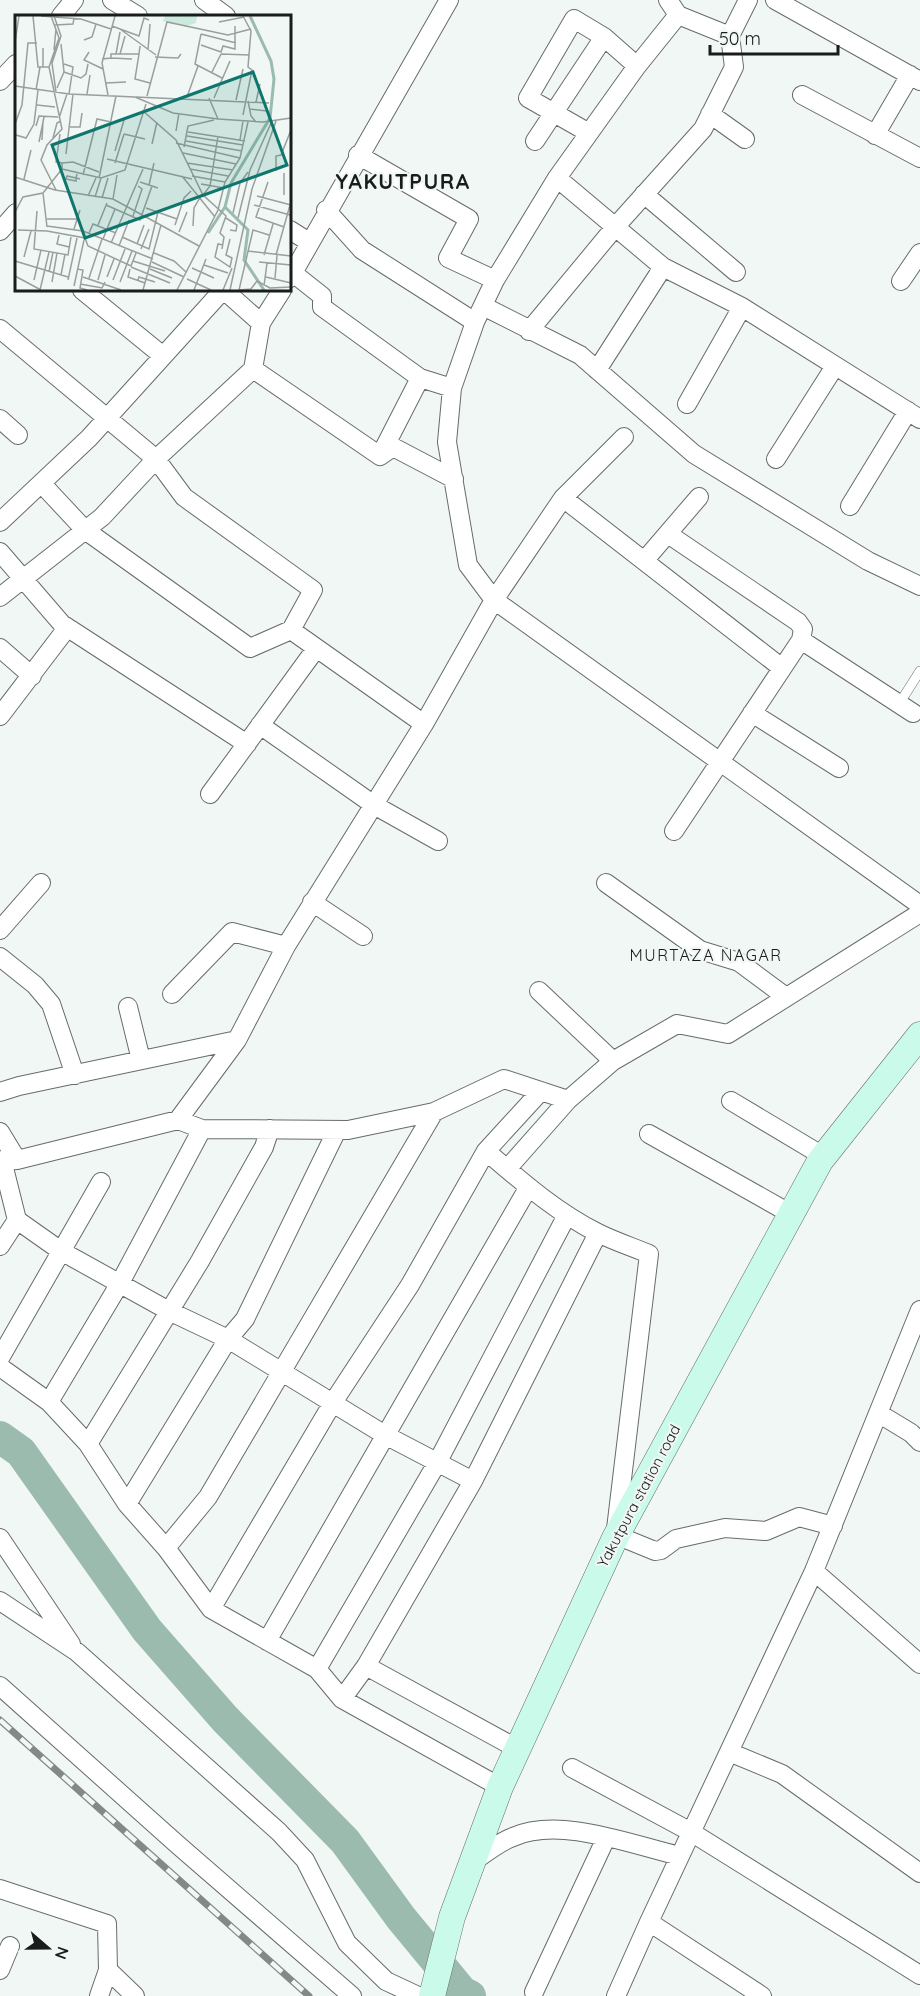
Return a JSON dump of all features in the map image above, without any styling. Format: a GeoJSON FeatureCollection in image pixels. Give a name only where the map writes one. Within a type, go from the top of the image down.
{"type":"FeatureCollection","features":[{"type":"Feature","properties":{"kind":"street"},"geometry":{"type":"LineString","coordinates":[[62,15],[75,0]]}},
{"type":"Feature","properties":{"kind":"street"},"geometry":{"type":"LineString","coordinates":[[112,0],[136,15]]}},
{"type":"Feature","properties":{"kind":"street"},"geometry":{"type":"LineString","coordinates":[[204,0],[225,15]]}},
{"type":"Feature","properties":{"kind":"street"},"geometry":{"type":"LineString","coordinates":[[449,0],[326,210],[291,276],[322,296],[321,307],[420,378],[452,388]]}},
{"type":"Feature","properties":{"kind":"street"},"geometry":{"type":"LineString","coordinates":[[529,331],[616,226],[703,129],[734,67],[730,36],[748,0]]}},
{"type":"Feature","properties":{"kind":"street"},"geometry":{"type":"LineString","coordinates":[[775,0],[915,78],[875,135]]}},
{"type":"Feature","properties":{"kind":"street"},"geometry":{"type":"LineString","coordinates":[[730,36],[673,8],[637,66],[558,178],[495,280],[479,314],[452,388],[447,442],[468,565],[494,600],[920,905]]}},
{"type":"Feature","properties":{"kind":"street"},"geometry":{"type":"LineString","coordinates":[[589,133],[528,98],[574,20],[604,37],[637,66]]}},
{"type":"Feature","properties":{"kind":"street"},"geometry":{"type":"LineString","coordinates":[[535,141],[604,37]]}},
{"type":"Feature","properties":{"kind":"street"},"geometry":{"type":"LineString","coordinates":[[0,80],[15,65]]}},
{"type":"Feature","properties":{"kind":"street"},"geometry":{"type":"LineString","coordinates":[[802,95],[920,158]]}},
{"type":"Feature","properties":{"kind":"street"},"geometry":{"type":"LineString","coordinates":[[710,114],[745,139]]}},
{"type":"Feature","properties":{"kind":"street"},"geometry":{"type":"LineString","coordinates":[[358,155],[469,219],[448,258],[495,280]]}},
{"type":"Feature","properties":{"kind":"street"},"geometry":{"type":"LineString","coordinates":[[558,178],[663,267],[742,307],[914,415],[850,506]]}},
{"type":"Feature","properties":{"kind":"street"},"geometry":{"type":"LineString","coordinates":[[644,194],[736,272]]}},
{"type":"Feature","properties":{"kind":"street"},"geometry":{"type":"LineString","coordinates":[[326,210],[362,250],[479,314],[529,331],[580,355],[694,454],[868,561],[920,586]]}},
{"type":"Feature","properties":{"kind":"street"},"geometry":{"type":"LineString","coordinates":[[291,231],[309,242]]}},
{"type":"Feature","properties":{"kind":"street"},"geometry":{"type":"LineString","coordinates":[[901,281],[920,253]]}},
{"type":"Feature","properties":{"kind":"street"},"geometry":{"type":"LineString","coordinates":[[597,370],[663,267]]}},
{"type":"Feature","properties":{"kind":"street"},"geometry":{"type":"LineString","coordinates":[[83,291],[163,356]]}},
{"type":"Feature","properties":{"kind":"street"},"geometry":{"type":"LineString","coordinates":[[0,522],[42,484],[106,419],[222,291]]}},
{"type":"Feature","properties":{"kind":"street"},"geometry":{"type":"LineString","coordinates":[[224,291],[261,323]]}},
{"type":"Feature","properties":{"kind":"street"},"geometry":{"type":"LineString","coordinates":[[0,597],[102,517],[156,459],[254,369],[261,323],[281,291]]}},
{"type":"Feature","properties":{"kind":"street"},"geometry":{"type":"LineString","coordinates":[[687,404],[742,307]]}},
{"type":"Feature","properties":{"kind":"street"},"geometry":{"type":"LineString","coordinates":[[0,329],[156,459],[184,497],[313,590],[291,630],[250,648],[85,530],[42,484]]}},
{"type":"Feature","properties":{"kind":"street"},"geometry":{"type":"LineString","coordinates":[[776,459],[835,366]]}},
{"type":"Feature","properties":{"kind":"street"},"geometry":{"type":"LineString","coordinates":[[254,369],[380,456]]}},
{"type":"Feature","properties":{"kind":"street"},"geometry":{"type":"LineString","coordinates":[[380,456],[420,378]]}},
{"type":"Feature","properties":{"kind":"street"},"geometry":{"type":"LineString","coordinates":[[0,419],[18,435]]}},
{"type":"Feature","properties":{"kind":"street"},"geometry":{"type":"LineString","coordinates":[[178,1120],[237,1040],[286,946],[424,723],[494,600],[563,498],[624,437]]}},
{"type":"Feature","properties":{"kind":"street"},"geometry":{"type":"LineString","coordinates":[[380,456],[393,447],[454,479]]}},
{"type":"Feature","properties":{"kind":"street"},"geometry":{"type":"LineString","coordinates":[[563,498],[782,668]]}},
{"type":"Feature","properties":{"kind":"street"},"geometry":{"type":"LineString","coordinates":[[644,561],[699,498]]}},
{"type":"Feature","properties":{"kind":"street"},"geometry":{"type":"LineString","coordinates":[[668,534],[798,622],[803,629],[801,640],[674,831]]}},
{"type":"Feature","properties":{"kind":"street"},"geometry":{"type":"LineString","coordinates":[[0,552],[68,628],[247,744]]}},
{"type":"Feature","properties":{"kind":"street"},"geometry":{"type":"LineString","coordinates":[[0,716],[68,628]]}},
{"type":"Feature","properties":{"kind":"street"},"geometry":{"type":"LineString","coordinates":[[291,630],[315,650],[424,723]]}},
{"type":"Feature","properties":{"kind":"street"},"geometry":{"type":"LineString","coordinates":[[801,640],[906,709]]}},
{"type":"Feature","properties":{"kind":"street"},"geometry":{"type":"LineString","coordinates":[[0,648],[32,676]]}},
{"type":"Feature","properties":{"kind":"street"},"geometry":{"type":"LineString","coordinates":[[210,794],[315,650]]}},
{"type":"Feature","properties":{"kind":"street"},"geometry":{"type":"LineString","coordinates":[[752,713],[839,768]]}},
{"type":"Feature","properties":{"kind":"street"},"geometry":{"type":"LineString","coordinates":[[260,725],[374,805],[438,841]]}},
{"type":"Feature","properties":{"kind":"street"},"geometry":{"type":"LineString","coordinates":[[0,930],[41,883]]}},
{"type":"Feature","properties":{"kind":"street"},"geometry":{"type":"LineString","coordinates":[[606,883],[700,950],[739,962],[786,997]]}},
{"type":"Feature","properties":{"kind":"street"},"geometry":{"type":"LineString","coordinates":[[312,902],[363,936]]}},
{"type":"Feature","properties":{"kind":"street"},"geometry":{"type":"LineString","coordinates":[[507,1169],[568,1100],[613,1061],[677,1024],[728,1034],[920,913]]}},
{"type":"Feature","properties":{"kind":"street"},"geometry":{"type":"LineString","coordinates":[[172,994],[232,932],[286,946]]}},
{"type":"Feature","properties":{"kind":"street"},"geometry":{"type":"LineString","coordinates":[[0,957],[35,986],[51,1004],[75,1075]]}},
{"type":"Feature","properties":{"kind":"street"},"geometry":{"type":"LineString","coordinates":[[539,991],[613,1061]]}},
{"type":"Feature","properties":{"kind":"street"},"geometry":{"type":"LineString","coordinates":[[128,1007],[141,1060]]}},
{"type":"Feature","properties":{"kind":"street","name":"Yakutpura station road"},"geometry":{"type":"LineString","coordinates":[[432,1996],[452,1917],[500,1787],[616,1537],[824,1156],[920,1035]]}},
{"type":"Feature","properties":{"kind":"street"},"geometry":{"type":"LineString","coordinates":[[0,1092],[237,1040]]}},
{"type":"Feature","properties":{"kind":"street"},"geometry":{"type":"LineString","coordinates":[[6,1160],[178,1120],[202,1129],[337,1130],[434,1112],[504,1079],[568,1100]]}},
{"type":"Feature","properties":{"kind":"street"},"geometry":{"type":"LineString","coordinates":[[212,1609],[332,1404],[410,1285],[486,1151],[541,1091]]}},
{"type":"Feature","properties":{"kind":"street"},"geometry":{"type":"LineString","coordinates":[[730,1101],[824,1156]]}},
{"type":"Feature","properties":{"kind":"street"},"geometry":{"type":"LineString","coordinates":[[166,1548],[207,1497],[434,1112]]}},
{"type":"Feature","properties":{"kind":"street"},"geometry":{"type":"LineString","coordinates":[[49,1402],[120,1283],[202,1129]]}},
{"type":"Feature","properties":{"kind":"street"},"geometry":{"type":"LineString","coordinates":[[88,1444],[169,1311],[264,1147],[270,1129]]}},
{"type":"Feature","properties":{"kind":"street"},"geometry":{"type":"LineString","coordinates":[[127,1504],[228,1339],[245,1318],[337,1130]]}},
{"type":"Feature","properties":{"kind":"street"},"geometry":{"type":"LineString","coordinates":[[0,1132],[17,1220],[0,1246]]}},
{"type":"Feature","properties":{"kind":"street"},"geometry":{"type":"LineString","coordinates":[[650,1134],[791,1214]]}},
{"type":"Feature","properties":{"kind":"street"},"geometry":{"type":"LineString","coordinates":[[486,1151],[528,1188],[567,1215],[598,1233],[650,1254],[616,1537],[655,1551],[665,1548],[676,1539],[725,1528],[766,1531],[799,1517],[832,1526]]}},
{"type":"Feature","properties":{"kind":"street"},"geometry":{"type":"LineString","coordinates":[[0,1358],[101,1182]]}},
{"type":"Feature","properties":{"kind":"street"},"geometry":{"type":"LineString","coordinates":[[267,1641],[528,1188]]}},
{"type":"Feature","properties":{"kind":"street"},"geometry":{"type":"LineString","coordinates":[[317,1669],[437,1463],[567,1215]]}},
{"type":"Feature","properties":{"kind":"street"},"geometry":{"type":"LineString","coordinates":[[17,1220],[61,1251],[169,1311],[228,1339],[385,1435],[473,1481]]}},
{"type":"Feature","properties":{"kind":"street"},"geometry":{"type":"LineString","coordinates":[[342,1699],[366,1666],[473,1481],[598,1233]]}},
{"type":"Feature","properties":{"kind":"street"},"geometry":{"type":"LineString","coordinates":[[616,1996],[648,1922],[814,1571],[878,1413],[915,1337],[920,1310]]}},
{"type":"Feature","properties":{"kind":"street"},"geometry":{"type":"LineString","coordinates":[[0,1367],[49,1402],[88,1444],[127,1504],[166,1548],[212,1609],[317,1669],[342,1699],[500,1787]]}},
{"type":"Feature","properties":{"kind":"street"},"geometry":{"type":"LineString","coordinates":[[878,1413],[911,1433],[920,1442]]}},
{"type":"Feature","properties":{"kind":"street"},"geometry":{"type":"LineString","coordinates":[[0,1538],[77,1652]]}},
{"type":"Feature","properties":{"kind":"street"},"geometry":{"type":"LineString","coordinates":[[814,1571],[920,1664]]}},
{"type":"Feature","properties":{"kind":"street"},"geometry":{"type":"LineString","coordinates":[[0,1601],[77,1652],[279,1832],[305,1860],[347,1943],[386,1981],[418,1996]]}},
{"type":"Feature","properties":{"kind":"street"},"geometry":{"type":"LineString","coordinates":[[366,1666],[518,1749]]}},
{"type":"Feature","properties":{"kind":"street"},"geometry":{"type":"LineString","coordinates":[[0,1686],[352,1996]]}},
{"type":"Feature","properties":{"kind":"street"},"geometry":{"type":"LineString","coordinates":[[729,1752],[782,1774],[920,1873]]}},
{"type":"Feature","properties":{"kind":"street"},"geometry":{"type":"LineString","coordinates":[[572,1768],[691,1832],[920,1975]]}},
{"type":"Feature","properties":{"kind":"street"},"geometry":{"type":"LineString","coordinates":[[474,1861],[513,1837],[540,1830],[576,1831],[680,1856]]}},
{"type":"Feature","properties":{"kind":"street"},"geometry":{"type":"LineString","coordinates":[[534,1992],[606,1838]]}},
{"type":"Feature","properties":{"kind":"street"},"geometry":{"type":"LineString","coordinates":[[0,1889],[107,1924],[108,1970],[99,1996]]}},
{"type":"Feature","properties":{"kind":"street"},"geometry":{"type":"LineString","coordinates":[[648,1922],[762,1996]]}},
{"type":"Feature","properties":{"kind":"street"},"geometry":{"type":"LineString","coordinates":[[0,1970],[10,1946]]}},
{"type":"Feature","properties":{"kind":"street"},"geometry":{"type":"LineString","coordinates":[[108,1970],[135,1996]]}},
{"type":"Feature","properties":{"kind":"lane"},"geometry":{"type":"LineString","coordinates":[[906,709],[920,671]]}},
{"type":"Feature","properties":{"kind":"waterway"},"geometry":{"type":"LineString","coordinates":[[0,1437],[21,1452],[147,1630],[225,1719],[345,1841],[401,1918],[462,1992],[470,1996]]}},
{"type":"Feature","properties":{"kind":"railway"},"geometry":{"type":"LineString","coordinates":[[0,1720],[309,1996]]}},
{"type":"Feature","properties":{"kind":"district","name":"YAKUTPURA"},"geometry":{"type":"Point","coordinates":[403,182]}},
{"type":"Feature","properties":{"kind":"district","name":"MURTAZA NAGAR"},"geometry":{"type":"Point","coordinates":[706,955]}}]}
